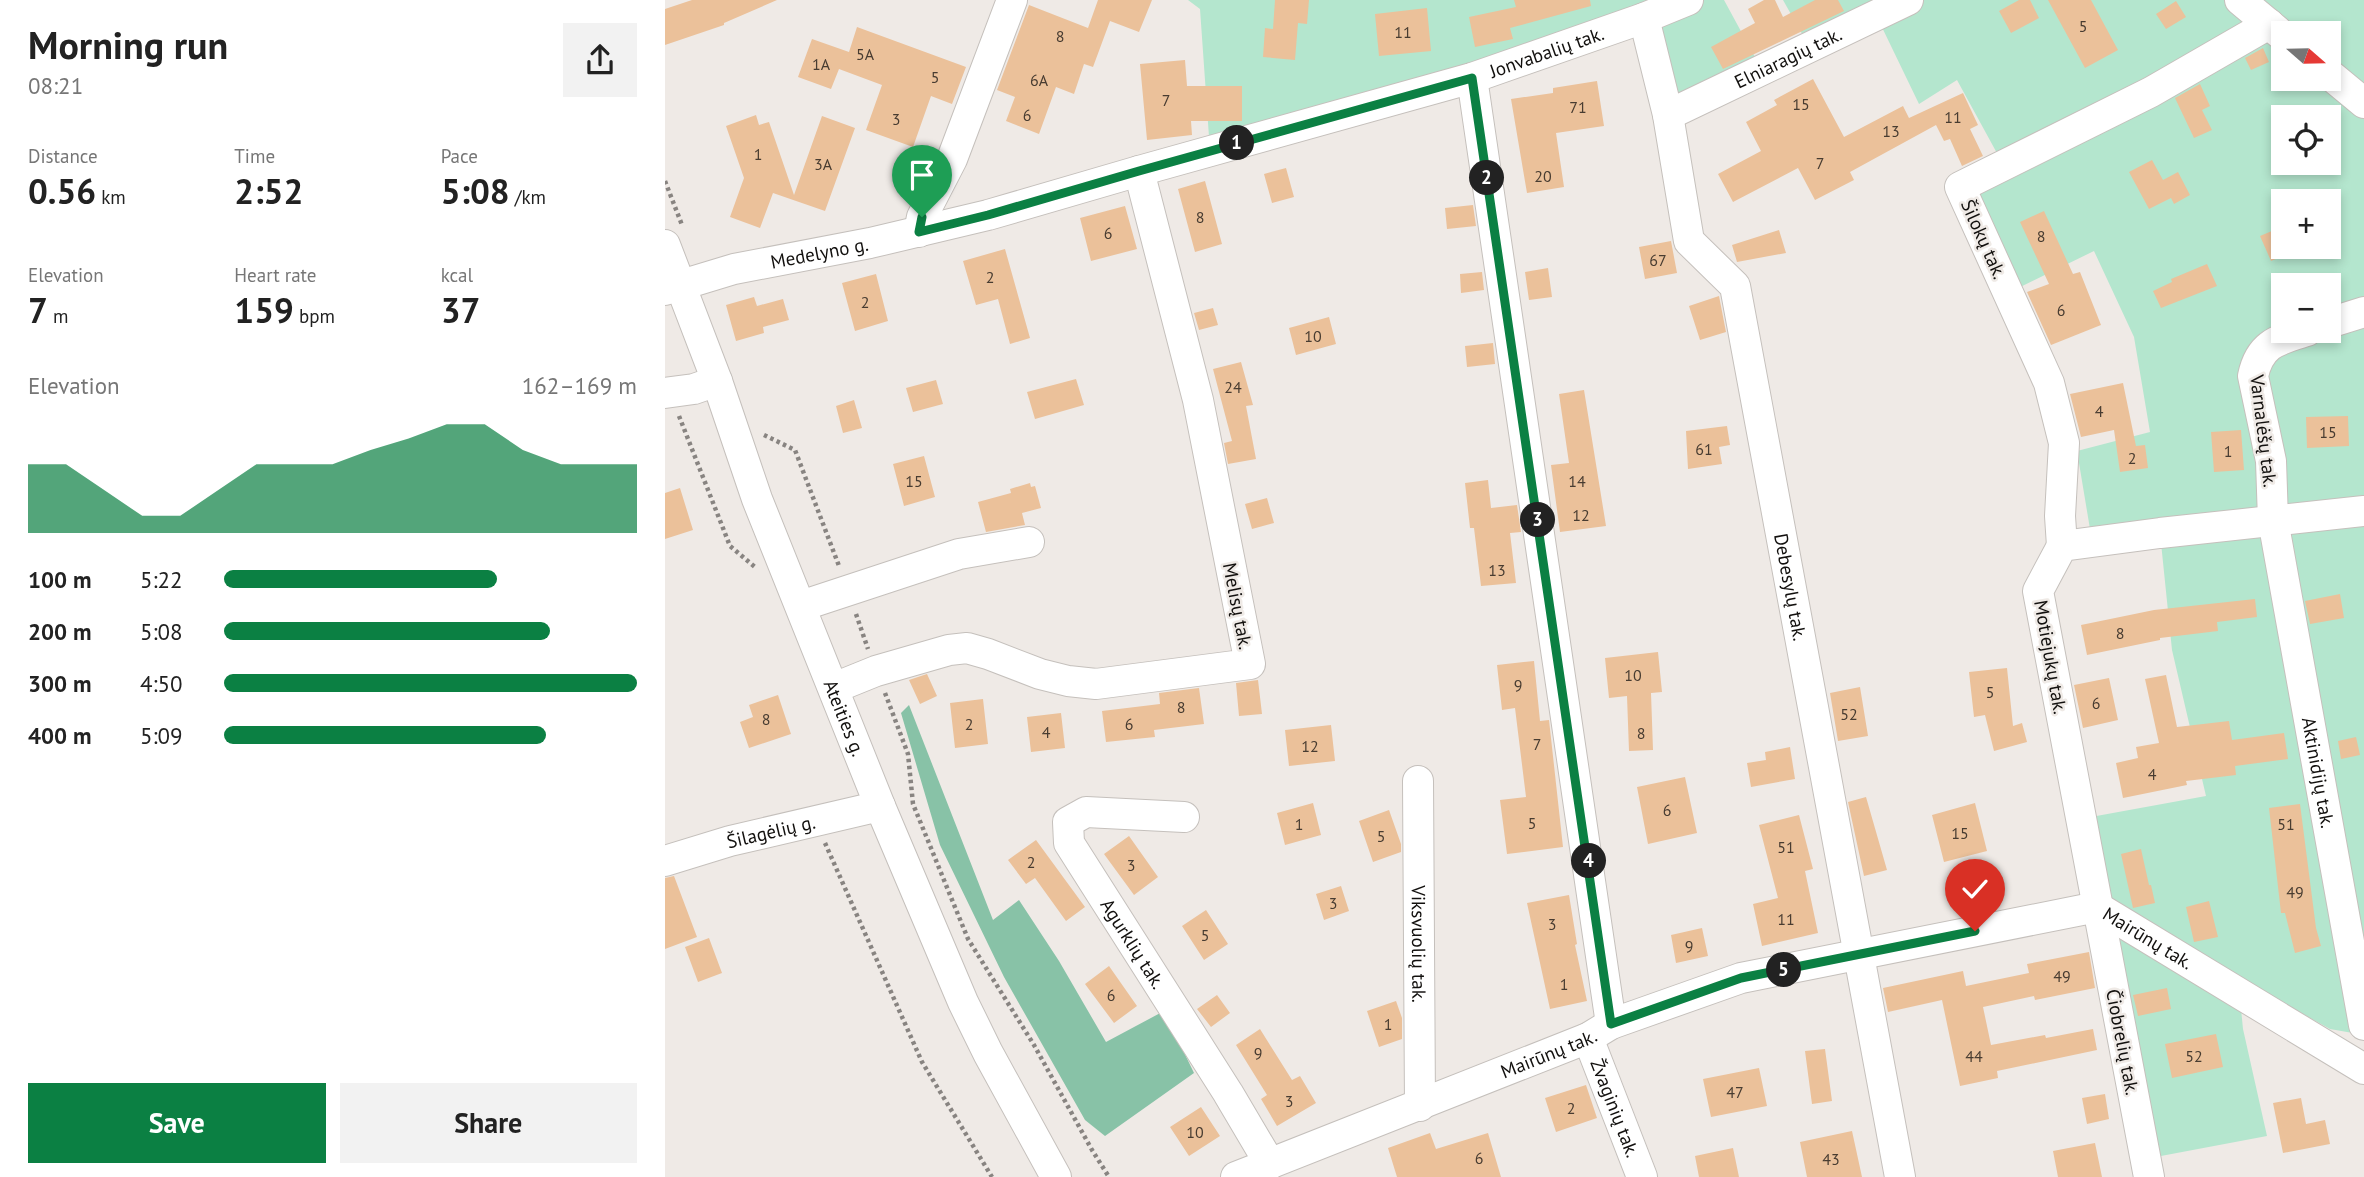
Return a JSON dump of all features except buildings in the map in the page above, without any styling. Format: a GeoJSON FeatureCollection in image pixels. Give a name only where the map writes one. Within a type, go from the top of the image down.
{"type":"FeatureCollection","features":[{"type":"Feature","properties":{"kind":"street"},"geometry":{"type":"LineString","coordinates":[[919,232],[922,217],[952,159],[1012,0]]}},
{"type":"Feature","properties":{"kind":"street","name":"Jonvabalių tak."},"geometry":{"type":"LineString","coordinates":[[919,232],[988,215],[1472,78],[1688,0]]}},
{"type":"Feature","properties":{"kind":"street","name":"Elniaragių tak."},"geometry":{"type":"LineString","coordinates":[[1668,115],[1908,0]]}},
{"type":"Feature","properties":{"kind":"street"},"geometry":{"type":"LineString","coordinates":[[2240,0],[2271,26]]}},
{"type":"Feature","properties":{"kind":"street","name":"Debesylų tak."},"geometry":{"type":"LineString","coordinates":[[1644,18],[1668,115],[1689,242],[1735,286],[1900,1177]]}},
{"type":"Feature","properties":{"kind":"street","name":"Šilokų tak."},"geometry":{"type":"LineString","coordinates":[[2062,546],[2060,516],[2064,443],[2049,383],[1960,187],[2271,32]]}},
{"type":"Feature","properties":{"kind":"street","name":"Žvaginių tak."},"geometry":{"type":"LineString","coordinates":[[1472,78],[1600,1031],[1642,1177]]}},
{"type":"Feature","properties":{"kind":"street"},"geometry":{"type":"LineString","coordinates":[[2341,84],[2364,103]]}},
{"type":"Feature","properties":{"kind":"street","name":"Melisų tak."},"geometry":{"type":"LineString","coordinates":[[834,688],[876,671],[949,650],[967,648],[1039,674],[1096,684],[1250,664],[1198,400],[1139,171]]}},
{"type":"Feature","properties":{"kind":"street","name":"Medelyno g."},"geometry":{"type":"LineString","coordinates":[[673,288],[734,269],[919,232]]}},
{"type":"Feature","properties":{"kind":"street","name":"Ateities g."},"geometry":{"type":"LineString","coordinates":[[665,245],[673,288],[717,381],[757,499],[880,806],[963,1002],[1056,1177]]}},
{"type":"Feature","properties":{"kind":"street"},"geometry":{"type":"LineString","coordinates":[[2341,319],[2364,312]]}},
{"type":"Feature","properties":{"kind":"street","name":"Varnalėšų tak."},"geometry":{"type":"LineString","coordinates":[[2272,343],[2256,362],[2253,376],[2271,461],[2273,520]]}},
{"type":"Feature","properties":{"kind":"street"},"geometry":{"type":"LineString","coordinates":[[667,393],[694,389],[717,381]]}},
{"type":"Feature","properties":{"kind":"street"},"geometry":{"type":"LineString","coordinates":[[2062,546],[2273,520],[2364,512]]}},
{"type":"Feature","properties":{"kind":"street","name":"Aktinidijų tak."},"geometry":{"type":"LineString","coordinates":[[2273,520],[2364,1025]]}},
{"type":"Feature","properties":{"kind":"street"},"geometry":{"type":"LineString","coordinates":[[801,606],[959,554],[1029,542]]}},
{"type":"Feature","properties":{"kind":"street","name":"Motiejukų tak."},"geometry":{"type":"LineString","coordinates":[[2062,546],[2038,591],[2097,907]]}},
{"type":"Feature","properties":{"kind":"street","name":"Viksvuolių tak."},"geometry":{"type":"LineString","coordinates":[[1418,781],[1420,1106]]}},
{"type":"Feature","properties":{"kind":"street","name":"Šilagėlių g."},"geometry":{"type":"LineString","coordinates":[[665,861],[730,841],[880,806]]}},
{"type":"Feature","properties":{"kind":"street","name":"Agurklių tak."},"geometry":{"type":"LineString","coordinates":[[1184,817],[1086,812],[1068,822],[1069,842],[1228,1093],[1284,1166]]}},
{"type":"Feature","properties":{"kind":"street","name":"Mairūnų tak."},"geometry":{"type":"LineString","coordinates":[[1236,1177],[1284,1166],[1600,1031],[1741,978],[2097,907],[2364,1069]]}},
{"type":"Feature","properties":{"kind":"street","name":"Čiobrelių tak."},"geometry":{"type":"LineString","coordinates":[[2097,907],[2149,1177]]}},
{"type":"Feature","properties":{"kind":"path"},"geometry":{"type":"LineString","coordinates":[[667,393],[730,546],[765,576]]}},
{"type":"Feature","properties":{"kind":"path"},"geometry":{"type":"LineString","coordinates":[[759,424],[764,436],[795,450],[908,754],[913,804],[968,939],[1034,1045],[1109,1177]]}},
{"type":"Feature","properties":{"kind":"path"},"geometry":{"type":"LineString","coordinates":[[814,820],[922,1062],[992,1177]]}},
{"type":"Feature","properties":{"kind":"green space"},"geometry":{"type":"Polygon","coordinates":[[[1188,0],[1724,0],[1762,70],[1668,115],[1645,19],[1210,151],[1200,9],[1188,0]]]}},
{"type":"Feature","properties":{"kind":"green space"},"geometry":{"type":"Polygon","coordinates":[[[1783,0],[2364,0],[2364,1035],[2330,1029],[2238,978],[2243,1029],[2267,1136],[2145,1159],[2080,819],[2206,796],[2172,650],[2160,533],[2092,541],[2077,451],[2150,432],[2134,337],[2094,251],[2008,293],[1960,187],[2004,166],[1957,80],[1919,104],[1877,17],[1810,48],[1783,0]]]}},
{"type":"Feature","properties":{"kind":"green space"},"geometry":{"type":"Polygon","coordinates":[[[909,705],[993,920],[1019,900],[1059,961],[1106,1042],[1164,1011],[1194,1073],[1105,1136],[1085,1120],[1004,977],[940,845],[901,713],[909,705]]]}},
{"type":"Feature","properties":{"kind":"route"},"geometry":{"type":"LineString","coordinates":[[922,217],[919,232],[988,215],[1472,78],[1611,1024],[1741,978],[1975,931]]}}]}
